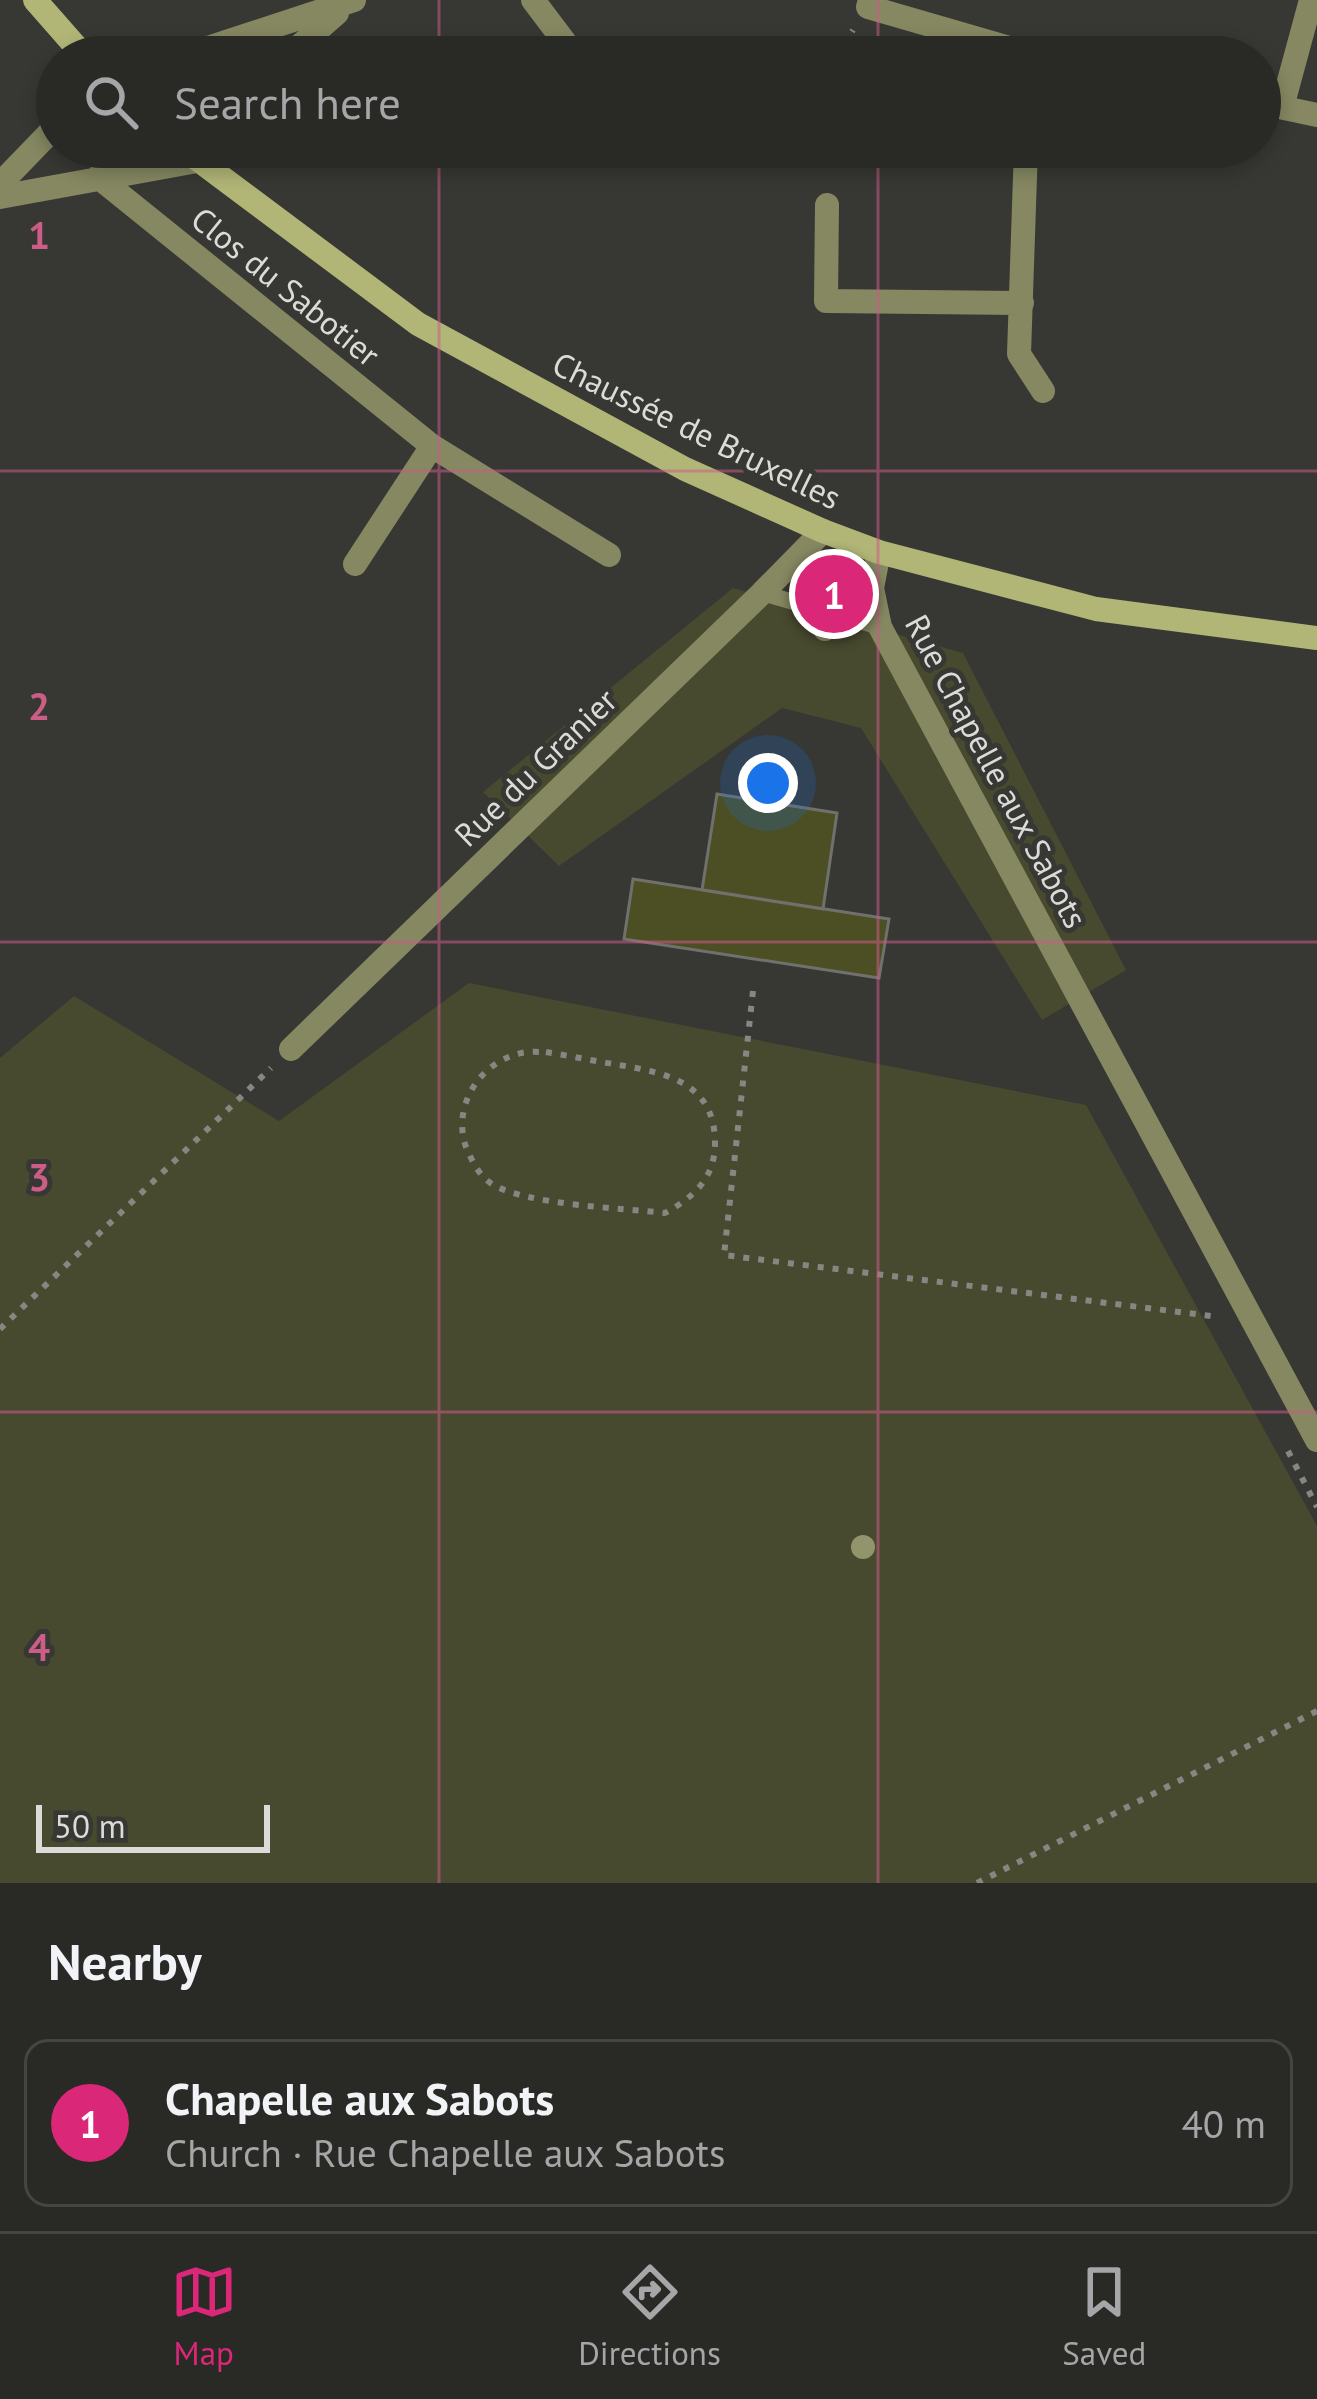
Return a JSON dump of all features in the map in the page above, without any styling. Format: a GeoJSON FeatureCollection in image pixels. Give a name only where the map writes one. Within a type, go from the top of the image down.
{"type":"FeatureCollection","features":[{"type":"Feature","properties":{"kind":"main road"},"geometry":{"type":"LineString","coordinates":[[35,0],[67,36]]}},
{"type":"Feature","properties":{"kind":"main road","name":"Chaussée de Bruxelles"},"geometry":{"type":"LineString","coordinates":[[216,168],[418,324],[686,469],[823,531],[879,552],[1096,609],[1317,638]]}},
{"type":"Feature","properties":{"kind":"street"},"geometry":{"type":"LineString","coordinates":[[533,0],[560,36]]}},
{"type":"Feature","properties":{"kind":"street"},"geometry":{"type":"LineString","coordinates":[[870,0],[868,7],[968,36]]}},
{"type":"Feature","properties":{"kind":"street"},"geometry":{"type":"LineString","coordinates":[[1281,79],[1311,0]]}},
{"type":"Feature","properties":{"kind":"street"},"geometry":{"type":"LineString","coordinates":[[245,36],[351,2]]}},
{"type":"Feature","properties":{"kind":"street"},"geometry":{"type":"LineString","coordinates":[[311,36],[351,2]]}},
{"type":"Feature","properties":{"kind":"street"},"geometry":{"type":"LineString","coordinates":[[1281,107],[1317,115]]}},
{"type":"Feature","properties":{"kind":"street"},"geometry":{"type":"LineString","coordinates":[[0,184],[36,147]]}},
{"type":"Feature","properties":{"kind":"street"},"geometry":{"type":"LineString","coordinates":[[0,197],[133,168]]}},
{"type":"Feature","properties":{"kind":"street"},"geometry":{"type":"LineString","coordinates":[[1025,168],[1019,354],[1043,391]]}},
{"type":"Feature","properties":{"kind":"street","name":"Clos du Sabotier"},"geometry":{"type":"LineString","coordinates":[[98,177],[432,446],[609,555]]}},
{"type":"Feature","properties":{"kind":"street"},"geometry":{"type":"LineString","coordinates":[[827,205],[826,301],[1022,303]]}},
{"type":"Feature","properties":{"kind":"street"},"geometry":{"type":"LineString","coordinates":[[355,564],[432,446]]}},
{"type":"Feature","properties":{"kind":"street","name":"Rue du Granier"},"geometry":{"type":"LineString","coordinates":[[291,1049],[823,531]]}},
{"type":"Feature","properties":{"kind":"street","name":"Rue Chapelle aux Sabots"},"geometry":{"type":"LineString","coordinates":[[879,552],[872,588],[880,627],[1317,1440]]}},
{"type":"Feature","properties":{"kind":"lane"},"geometry":{"type":"LineString","coordinates":[[762,593],[880,627]]}},
{"type":"Feature","properties":{"kind":"path"},"geometry":{"type":"LineString","coordinates":[[753,991],[724,1255],[1221,1317]]}},
{"type":"Feature","properties":{"kind":"path"},"geometry":{"type":"LineString","coordinates":[[0,1329],[291,1049]]}},
{"type":"Feature","properties":{"kind":"path"},"geometry":{"type":"LineString","coordinates":[[546,1052],[661,1072],[684,1082],[705,1101],[715,1126],[715,1153],[705,1185],[665,1214],[514,1195],[488,1182],[472,1162],[462,1136],[463,1111],[472,1087],[491,1066],[519,1053],[546,1052]]}},
{"type":"Feature","properties":{"kind":"path"},"geometry":{"type":"LineString","coordinates":[[1285,1444],[1317,1507]]}},
{"type":"Feature","properties":{"kind":"path"},"geometry":{"type":"LineString","coordinates":[[977,1883],[1317,1711]]}},
{"type":"Feature","properties":{"kind":"green space"},"geometry":{"type":"Polygon","coordinates":[[[733,588],[963,653],[1126,970],[1042,1020],[861,728],[782,708],[559,866],[483,792],[733,588]]]}},
{"type":"Feature","properties":{"kind":"green space"},"geometry":{"type":"Polygon","coordinates":[[[469,983],[1086,1105],[1317,1526],[1317,1883],[0,1883],[0,1058],[74,996],[279,1121],[469,983]]]}},
{"type":"Feature","properties":{"kind":"building"},"geometry":{"type":"Polygon","coordinates":[[[717,794],[837,813],[823,909],[702,890],[717,794]]]}},
{"type":"Feature","properties":{"kind":"building"},"geometry":{"type":"Polygon","coordinates":[[[633,879],[889,919],[879,978],[624,939],[633,879]]]}},
{"type":"Feature","properties":{"kind":"place","name":"Chapelle aux Sabots"},"geometry":{"type":"Point","coordinates":[834,594]}}]}
